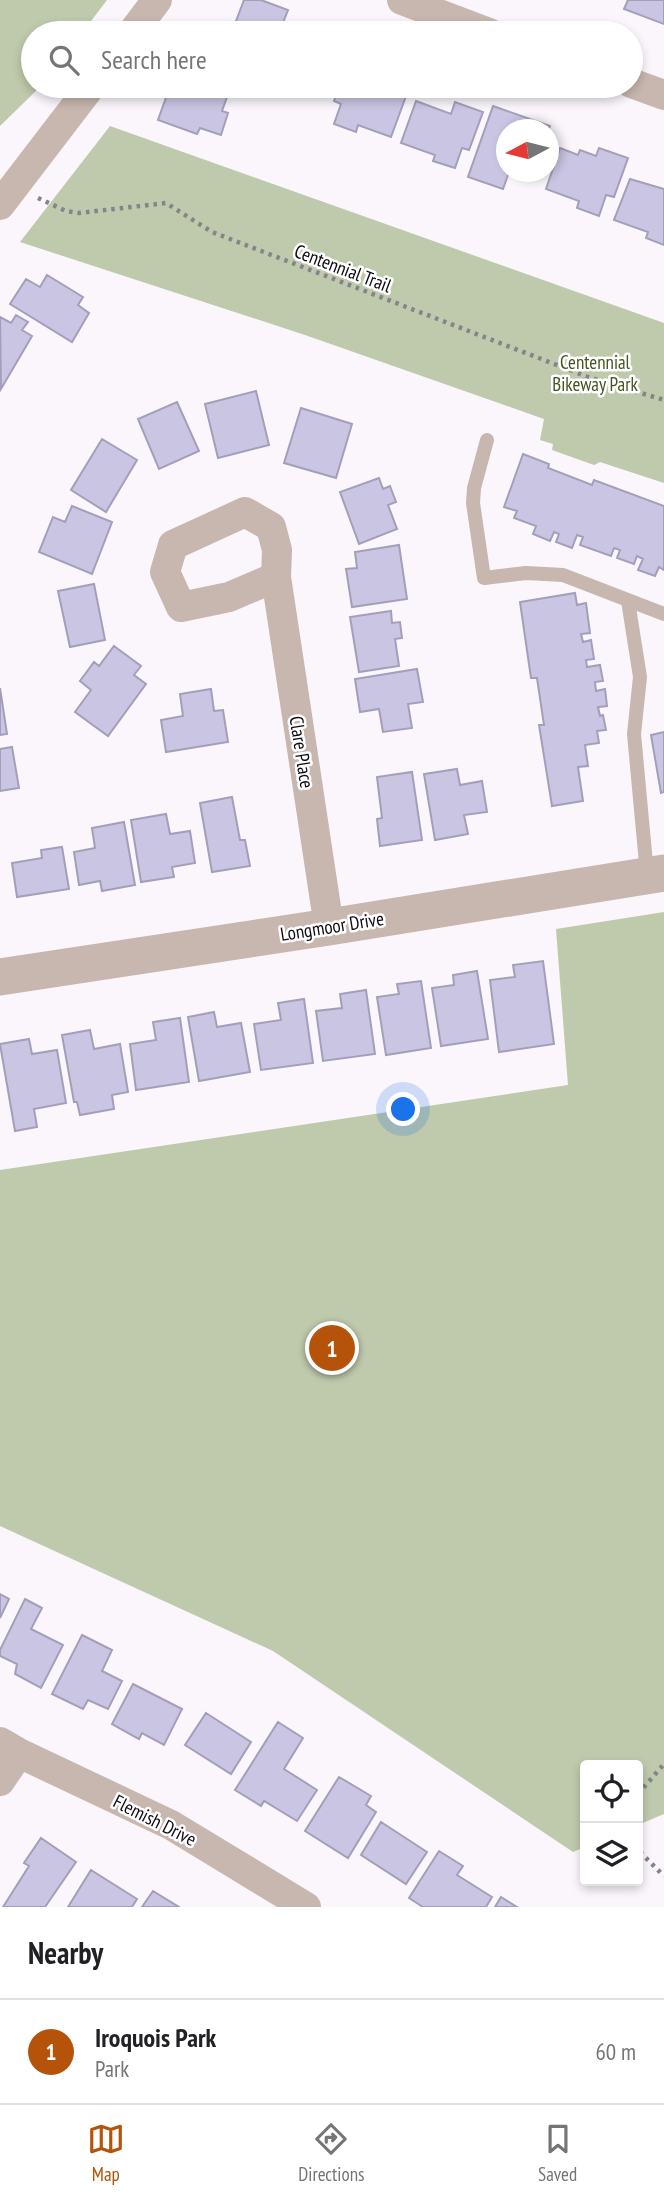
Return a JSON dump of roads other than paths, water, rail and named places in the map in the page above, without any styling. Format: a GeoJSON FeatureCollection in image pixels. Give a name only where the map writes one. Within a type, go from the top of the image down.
{"type":"FeatureCollection","features":[{"type":"Feature","properties":{"kind":"street"},"geometry":{"type":"LineString","coordinates":[[141,21],[157,0]]}},
{"type":"Feature","properties":{"kind":"street"},"geometry":{"type":"LineString","coordinates":[[402,0],[457,21]]}},
{"type":"Feature","properties":{"kind":"street"},"geometry":{"type":"LineString","coordinates":[[643,87],[664,95]]}},
{"type":"Feature","properties":{"kind":"street"},"geometry":{"type":"LineString","coordinates":[[8,194],[82,98]]}},
{"type":"Feature","properties":{"kind":"street","name":"Clare Place"},"geometry":{"type":"LineString","coordinates":[[276,577],[329,927]]}},
{"type":"Feature","properties":{"kind":"street","name":"Longmoor Drive"},"geometry":{"type":"LineString","coordinates":[[0,977],[655,874]]}},
{"type":"Feature","properties":{"kind":"street"},"geometry":{"type":"LineString","coordinates":[[0,1781],[9,1748]]}},
{"type":"Feature","properties":{"kind":"street","name":"Flemish Drive"},"geometry":{"type":"LineString","coordinates":[[9,1748],[171,1825],[306,1907]]}},
{"type":"Feature","properties":{"kind":"lane"},"geometry":{"type":"LineString","coordinates":[[487,440],[474,488],[473,503],[484,578],[526,573],[563,575],[664,614]]}},
{"type":"Feature","properties":{"kind":"lane"},"geometry":{"type":"LineString","coordinates":[[628,601],[640,677],[634,734],[655,874]]}},
{"type":"Feature","properties":{"kind":"place","name":"Iroquois Park"},"geometry":{"type":"Point","coordinates":[332,1348]}},
{"type":"Feature","properties":{"kind":"park label","name":"Centennial Bikeway Park"},"geometry":{"type":"Point","coordinates":[595,373]}}]}
